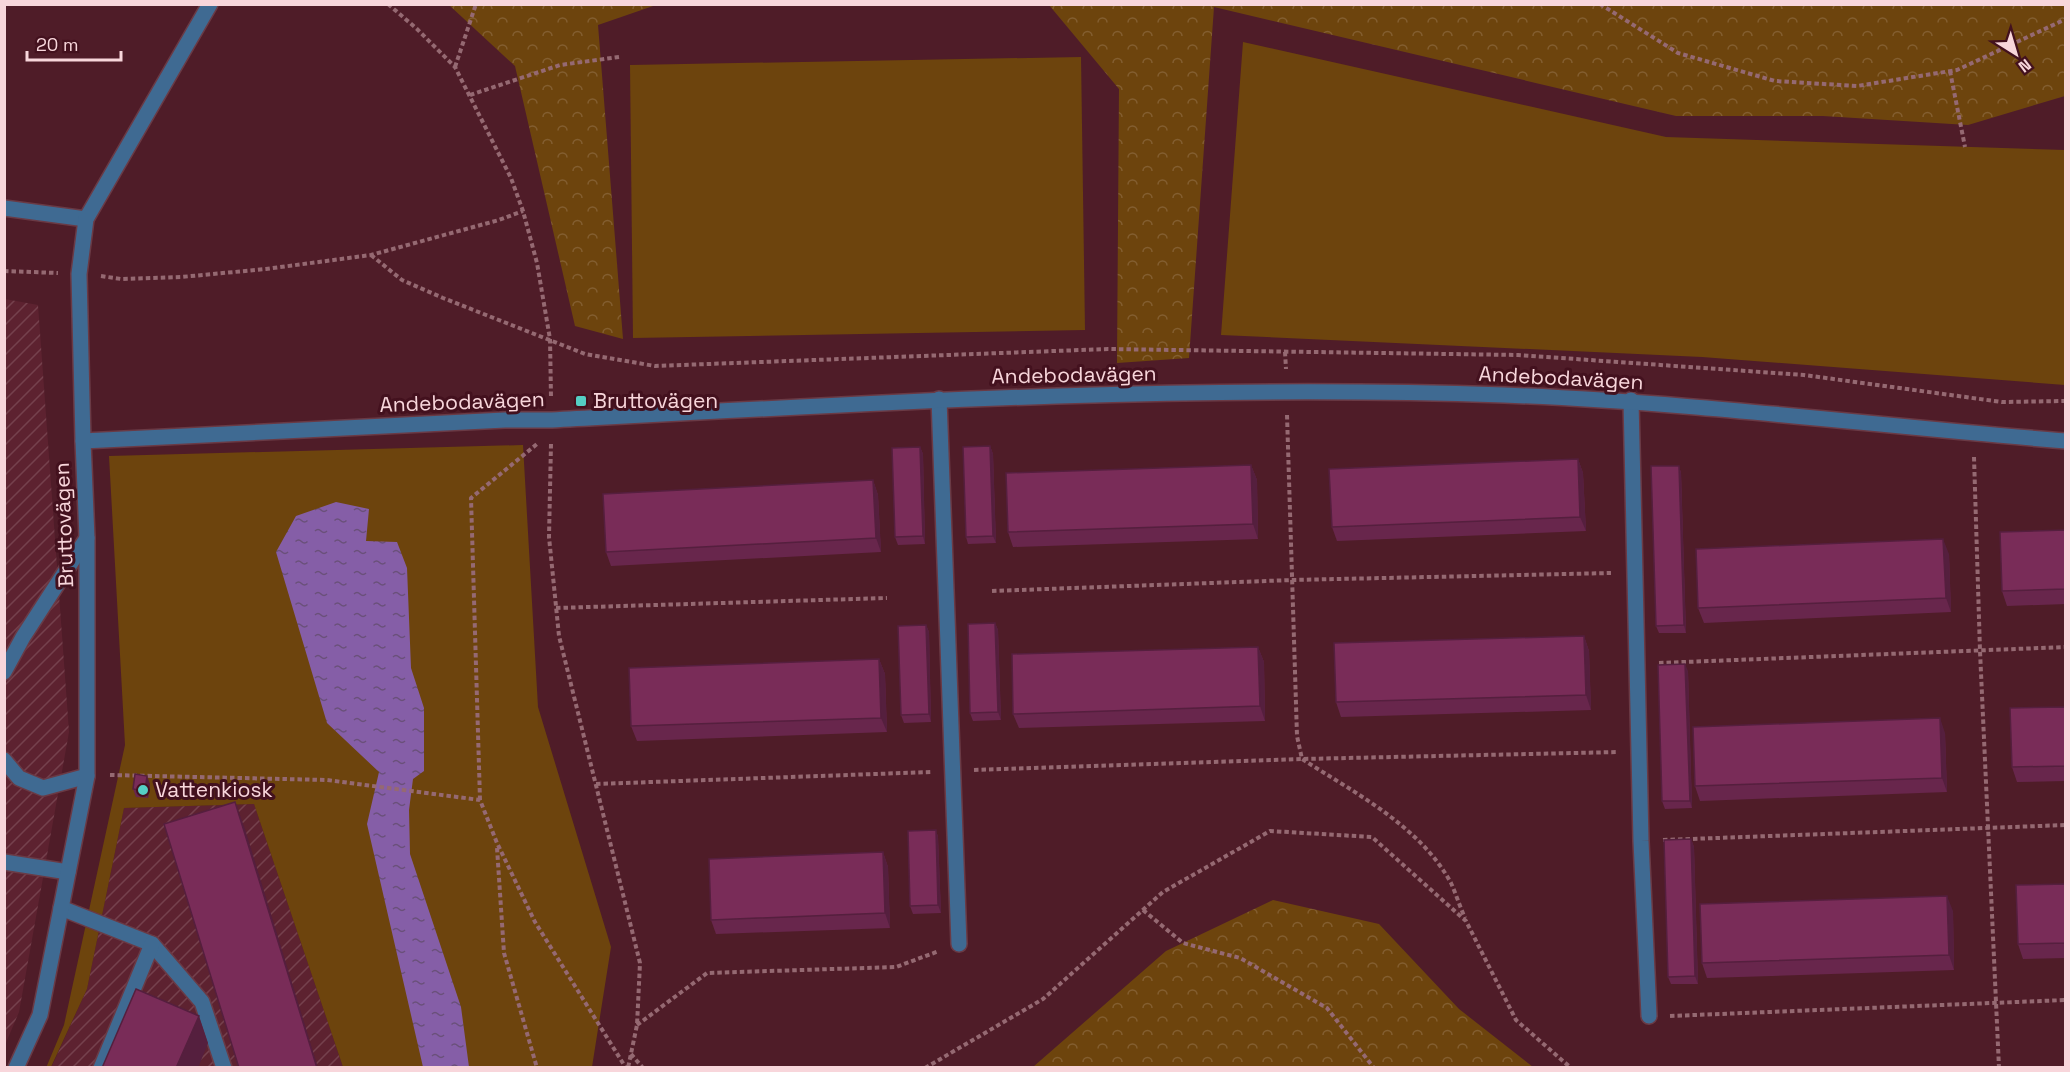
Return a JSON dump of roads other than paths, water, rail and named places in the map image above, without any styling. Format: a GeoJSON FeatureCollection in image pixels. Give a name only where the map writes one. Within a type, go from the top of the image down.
{"type":"FeatureCollection","features":[{"type":"Feature","properties":{"kind":"street","name":"Bruttovägen"},"geometry":{"type":"LineString","coordinates":[[16,1068],[39,1015],[87,776],[87,538],[79,274],[86,219],[210,4]]}},
{"type":"Feature","properties":{"kind":"street"},"geometry":{"type":"LineString","coordinates":[[4,208],[86,219]]}},
{"type":"Feature","properties":{"kind":"street","name":"Andebodavägen"},"geometry":{"type":"LineString","coordinates":[[83,441],[505,420],[552,426],[939,399],[1287,391],[1631,400],[1972,434],[2066,441]]}},
{"type":"Feature","properties":{"kind":"street"},"geometry":{"type":"LineString","coordinates":[[939,399],[959,944]]}},
{"type":"Feature","properties":{"kind":"street"},"geometry":{"type":"LineString","coordinates":[[1631,400],[1641,841],[1648,1016]]}},
{"type":"Feature","properties":{"kind":"street"},"geometry":{"type":"LineString","coordinates":[[4,672],[23,637],[87,538]]}},
{"type":"Feature","properties":{"kind":"street"},"geometry":{"type":"LineString","coordinates":[[4,760],[19,778],[42,788],[87,776]]}},
{"type":"Feature","properties":{"kind":"street"},"geometry":{"type":"LineString","coordinates":[[4,862],[68,873]]}},
{"type":"Feature","properties":{"kind":"street"},"geometry":{"type":"LineString","coordinates":[[61,908],[152,944],[202,1002],[224,1068]]}},
{"type":"Feature","properties":{"kind":"street"},"geometry":{"type":"LineString","coordinates":[[101,1068],[152,944]]}},
{"type":"Feature","properties":{"kind":"water"},"geometry":{"type":"Polygon","coordinates":[[[336,502],[369,509],[366,541],[397,542],[407,568],[411,668],[424,708],[424,771],[413,779],[409,810],[410,854],[461,1007],[469,1067],[423,1067],[367,824],[379,772],[327,723],[276,552],[296,516],[336,502]]]}},
{"type":"Feature","properties":{"kind":"place","name":"Bruttovägen"},"geometry":{"type":"Point","coordinates":[581,401]}},
{"type":"Feature","properties":{"kind":"place","name":"Vattenkiosk"},"geometry":{"type":"Point","coordinates":[143,790]}}]}
